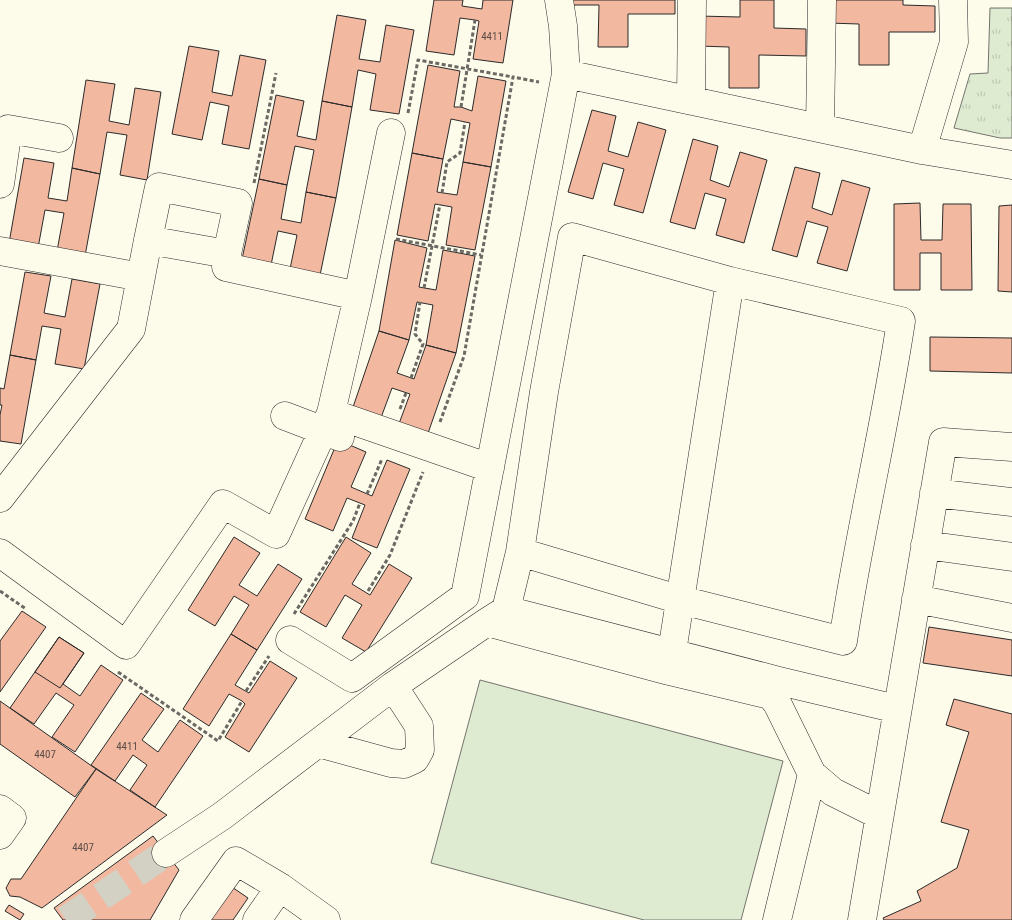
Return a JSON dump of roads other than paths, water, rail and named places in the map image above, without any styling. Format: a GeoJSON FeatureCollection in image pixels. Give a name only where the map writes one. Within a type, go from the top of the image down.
{"type":"FeatureCollection","features":[{"type":"Feature","properties":{"kind":"lane"},"geometry":{"type":"LineString","coordinates":[[284,636],[352,678],[466,596],[566,74],[564,26],[559,0]]}},
{"type":"Feature","properties":{"kind":"lane"},"geometry":{"type":"LineString","coordinates":[[691,100],[692,0]]}},
{"type":"Feature","properties":{"kind":"lane"},"geometry":{"type":"LineString","coordinates":[[820,128],[822,0]]}},
{"type":"Feature","properties":{"kind":"lane"},"geometry":{"type":"LineString","coordinates":[[922,150],[954,42],[953,0]]}},
{"type":"Feature","properties":{"kind":"lane"},"geometry":{"type":"LineString","coordinates":[[566,74],[922,150],[1012,165]]}},
{"type":"Feature","properties":{"kind":"lane"},"geometry":{"type":"LineString","coordinates":[[0,184],[8,129],[59,138]]}},
{"type":"Feature","properties":{"kind":"lane"},"geometry":{"type":"LineString","coordinates":[[0,553],[126,645],[224,504],[276,534],[327,422],[358,296],[390,133]]}},
{"type":"Feature","properties":{"kind":"lane"},"geometry":{"type":"LineString","coordinates":[[0,498],[131,329],[158,187],[238,203],[226,267],[358,296]]}},
{"type":"Feature","properties":{"kind":"lane"},"geometry":{"type":"LineString","coordinates":[[166,853],[222,816],[393,686],[496,616],[520,552],[544,392],[572,237],[730,281],[901,321],[843,641],[681,600],[520,552]]}},
{"type":"Feature","properties":{"kind":"lane"},"geometry":{"type":"LineString","coordinates":[[148,240],[227,254]]}},
{"type":"Feature","properties":{"kind":"lane"},"geometry":{"type":"LineString","coordinates":[[0,251],[141,277]]}},
{"type":"Feature","properties":{"kind":"lane"},"geometry":{"type":"LineString","coordinates":[[671,662],[730,281]]}},
{"type":"Feature","properties":{"kind":"lane"},"geometry":{"type":"LineString","coordinates":[[285,416],[327,422],[488,478]]}},
{"type":"Feature","properties":{"kind":"lane"},"geometry":{"type":"LineString","coordinates":[[862,920],[943,442],[1012,447]]}},
{"type":"Feature","properties":{"kind":"lane"},"geometry":{"type":"LineString","coordinates":[[934,493],[1012,502]]}},
{"type":"Feature","properties":{"kind":"lane"},"geometry":{"type":"LineString","coordinates":[[926,545],[1012,557]]}},
{"type":"Feature","properties":{"kind":"lane"},"geometry":{"type":"LineString","coordinates":[[916,599],[1012,618]]}},
{"type":"Feature","properties":{"kind":"lane"},"geometry":{"type":"LineString","coordinates":[[496,616],[771,687],[897,709]]}},
{"type":"Feature","properties":{"kind":"lane"},"geometry":{"type":"LineString","coordinates":[[318,743],[391,763],[404,764],[415,759],[420,750],[419,726],[393,686]]}},
{"type":"Feature","properties":{"kind":"lane"},"geometry":{"type":"LineString","coordinates":[[771,687],[812,774],[833,792],[879,814]]}},
{"type":"Feature","properties":{"kind":"lane"},"geometry":{"type":"LineString","coordinates":[[777,920],[812,774]]}},
{"type":"Feature","properties":{"kind":"lane"},"geometry":{"type":"LineString","coordinates":[[0,809],[12,818],[0,835]]}},
{"type":"Feature","properties":{"kind":"lane"},"geometry":{"type":"LineString","coordinates":[[194,920],[236,861],[284,889],[326,920]]}},
{"type":"Feature","properties":{"kind":"lane"},"geometry":{"type":"LineString","coordinates":[[257,920],[284,889]]}},
{"type":"Feature","properties":{"kind":"lane"},"geometry":{"type":"LineString","coordinates":[[270,920],[284,889]]}},
{"type":"Feature","properties":{"kind":"tunnel"},"geometry":{"type":"LineString","coordinates":[[66,920],[166,853]]}}]}
